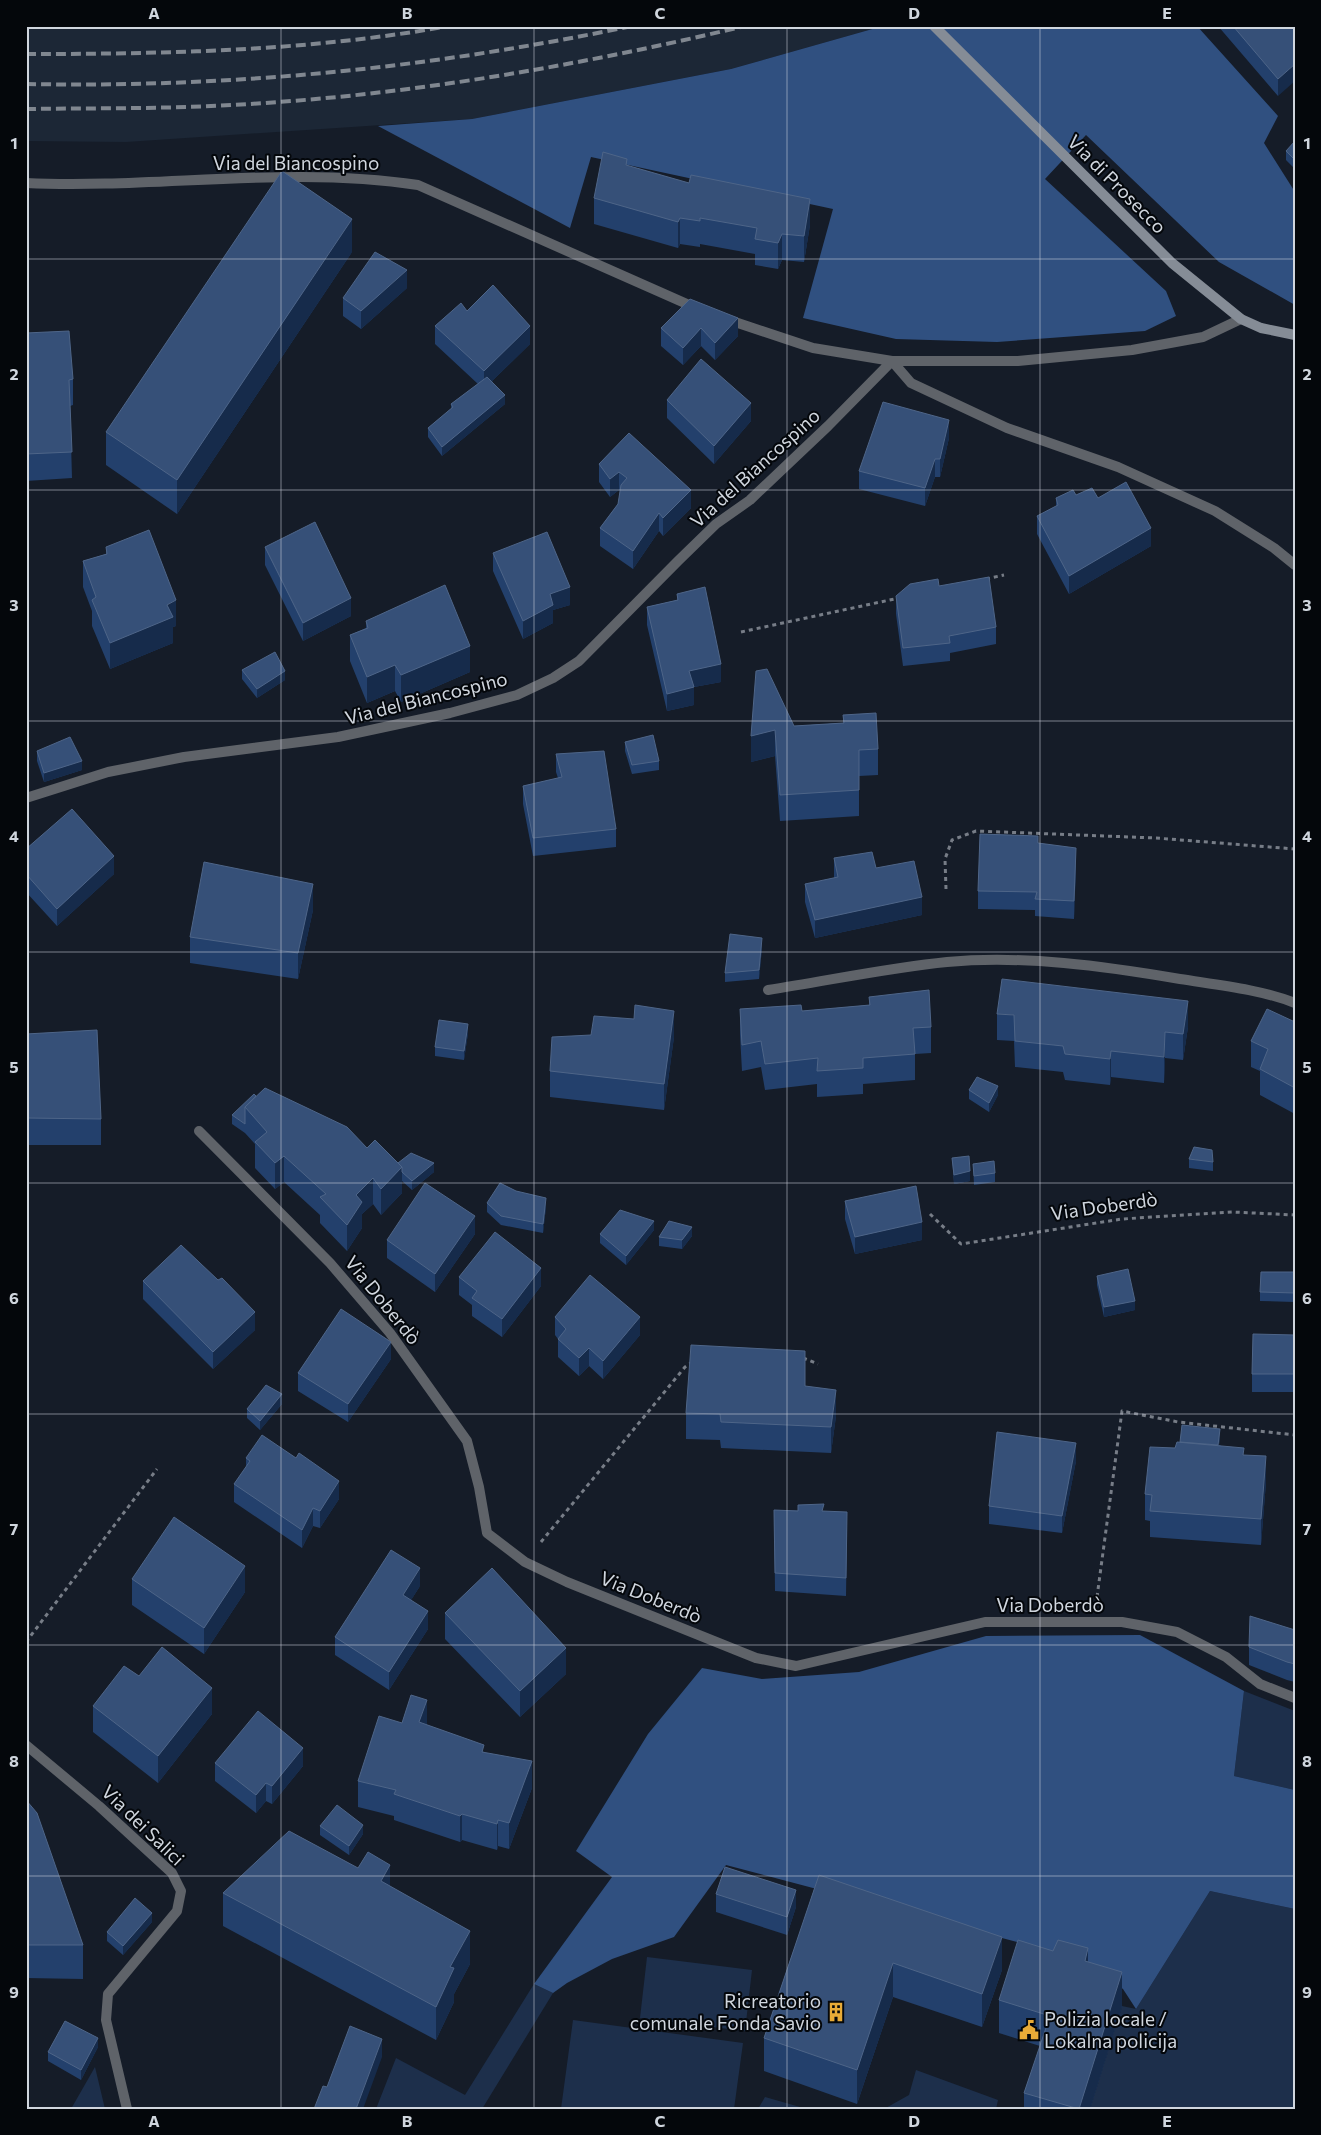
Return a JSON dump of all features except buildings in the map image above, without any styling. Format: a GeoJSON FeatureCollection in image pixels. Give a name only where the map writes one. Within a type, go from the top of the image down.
{"type":"FeatureCollection","features":[{"type":"Feature","properties":{"kind":"main road","name":"Via di Prosecco"},"geometry":{"type":"LineString","coordinates":[[934,26],[1172,263],[1241,320],[1261,328],[1295,335]]}},
{"type":"Feature","properties":{"kind":"street","name":"Via del Biancospino"},"geometry":{"type":"LineString","coordinates":[[26,183],[78,185],[292,177],[378,179],[418,185],[666,296],[707,312],[813,348],[892,361],[1018,361],[1132,350],[1202,337],[1241,320]]}},
{"type":"Feature","properties":{"kind":"street","name":"Via del Biancospino"},"geometry":{"type":"LineString","coordinates":[[26,798],[117,770],[184,757],[338,737],[450,713],[517,695],[553,678],[580,660],[678,560],[716,524],[757,493],[828,426],[892,361]]}},
{"type":"Feature","properties":{"kind":"street"},"geometry":{"type":"LineString","coordinates":[[892,361],[911,383],[998,424],[1118,467],[1215,511],[1274,548],[1295,565]]}},
{"type":"Feature","properties":{"kind":"street"},"geometry":{"type":"LineString","coordinates":[[768,990],[947,962],[1018,961],[1108,967],[1218,985],[1280,997],[1295,1003]]}},
{"type":"Feature","properties":{"kind":"street","name":"Via Doberdò"},"geometry":{"type":"LineString","coordinates":[[199,1131],[330,1262],[390,1333],[467,1441],[479,1488],[487,1533],[525,1562],[567,1582],[756,1658],[796,1666],[985,1622],[1122,1622],[1177,1632],[1226,1657],[1260,1684],[1295,1698]]}},
{"type":"Feature","properties":{"kind":"street","name":"Via dei Salici"},"geometry":{"type":"LineString","coordinates":[[26,1745],[99,1806],[172,1873],[181,1891],[177,1911],[108,1994],[106,2020],[127,2109]]}},
{"type":"Feature","properties":{"kind":"path"},"geometry":{"type":"LineString","coordinates":[[985,579],[1004,575]]}},
{"type":"Feature","properties":{"kind":"path"},"geometry":{"type":"LineString","coordinates":[[741,632],[907,596]]}},
{"type":"Feature","properties":{"kind":"path"},"geometry":{"type":"LineString","coordinates":[[946,889],[945,859],[952,840],[976,831],[1156,838],[1295,849]]}},
{"type":"Feature","properties":{"kind":"path","name":"Via Doberdò"},"geometry":{"type":"LineString","coordinates":[[930,1214],[961,1244],[1122,1219],[1233,1212],[1295,1215]]}},
{"type":"Feature","properties":{"kind":"path"},"geometry":{"type":"LineString","coordinates":[[801,1358],[818,1364]]}},
{"type":"Feature","properties":{"kind":"path"},"geometry":{"type":"LineString","coordinates":[[525,1562],[685,1367],[692,1362]]}},
{"type":"Feature","properties":{"kind":"path"},"geometry":{"type":"LineString","coordinates":[[1094,1623],[1122,1411],[1178,1422],[1295,1435]]}},
{"type":"Feature","properties":{"kind":"path"},"geometry":{"type":"LineString","coordinates":[[26,1642],[157,1469]]}},
{"type":"Feature","properties":{"kind":"shaded area"},"geometry":{"type":"Polygon","coordinates":[[[26,26],[883,26],[731,69],[472,119],[126,142],[26,141],[26,26]]]}},
{"type":"Feature","properties":{"kind":"shaded area"},"geometry":{"type":"Polygon","coordinates":[[[883,26],[1197,26],[1278,116],[1264,143],[1295,192],[1295,305],[1219,262],[1086,135],[1045,179],[1166,291],[1176,316],[1145,331],[997,342],[896,339],[803,318],[833,209],[591,157],[570,228],[378,126],[472,119],[731,69],[883,26]]]}},
{"type":"Feature","properties":{"kind":"shaded area"},"geometry":{"type":"Polygon","coordinates":[[[1140,1635],[1244,1691],[1234,1776],[1295,1790],[1295,1909],[1210,1891],[1136,2009],[1123,1989],[1085,1960],[726,1865],[674,1937],[612,1959],[567,1983],[553,1993],[534,1984],[612,1877],[576,1851],[648,1734],[702,1668],[762,1679],[859,1672],[986,1636],[1140,1635]]]}},
{"type":"Feature","properties":{"kind":"shaded area"},"geometry":{"type":"Polygon","coordinates":[[[1244,1691],[1295,1711],[1295,1790],[1234,1776],[1244,1691]]]}},
{"type":"Feature","properties":{"kind":"shaded area"},"geometry":{"type":"Polygon","coordinates":[[[1210,1891],[1295,1909],[1295,2109],[1090,2109],[1122,2006],[1136,2009],[1210,1891]]]}},
{"type":"Feature","properties":{"kind":"shaded area"},"geometry":{"type":"Polygon","coordinates":[[[647,1957],[752,1970],[745,2031],[640,2018],[647,1957]]]}},
{"type":"Feature","properties":{"kind":"shaded area"},"geometry":{"type":"Polygon","coordinates":[[[534,1984],[553,1993],[482,2109],[376,2109],[396,2058],[465,2095],[534,1984]]]}},
{"type":"Feature","properties":{"kind":"shaded area"},"geometry":{"type":"Polygon","coordinates":[[[573,2020],[743,2043],[734,2109],[561,2109],[573,2020]]]}},
{"type":"Feature","properties":{"kind":"shaded area"},"geometry":{"type":"Polygon","coordinates":[[[95,2067],[105,2109],[71,2109],[95,2067]]]}},
{"type":"Feature","properties":{"kind":"shaded area"},"geometry":{"type":"Polygon","coordinates":[[[916,2070],[998,2100],[996,2109],[884,2109],[909,2095],[916,2070]]]}},
{"type":"Feature","properties":{"kind":"shaded area"},"geometry":{"type":"Polygon","coordinates":[[[765,2097],[807,2109],[758,2109],[765,2097]]]}},
{"type":"Feature","properties":{"kind":"railway"},"geometry":{"type":"LineString","coordinates":[[26,54],[185,52],[291,46],[344,41],[449,26]]}},
{"type":"Feature","properties":{"kind":"railway"},"geometry":{"type":"LineString","coordinates":[[26,84],[179,83],[331,72],[481,53],[557,41],[632,26]]}},
{"type":"Feature","properties":{"kind":"railway"},"geometry":{"type":"LineString","coordinates":[[26,109],[221,106],[374,93],[499,76],[560,65],[745,26]]}},
{"type":"Feature","properties":{"kind":"place","name":"Ricreatorio comunale Fonda Savio"},"geometry":{"type":"Point","coordinates":[836,2012]}},
{"type":"Feature","properties":{"kind":"place","name":"Polizia locale / Lokalna policija"},"geometry":{"type":"Point","coordinates":[1029,2030]}}]}
